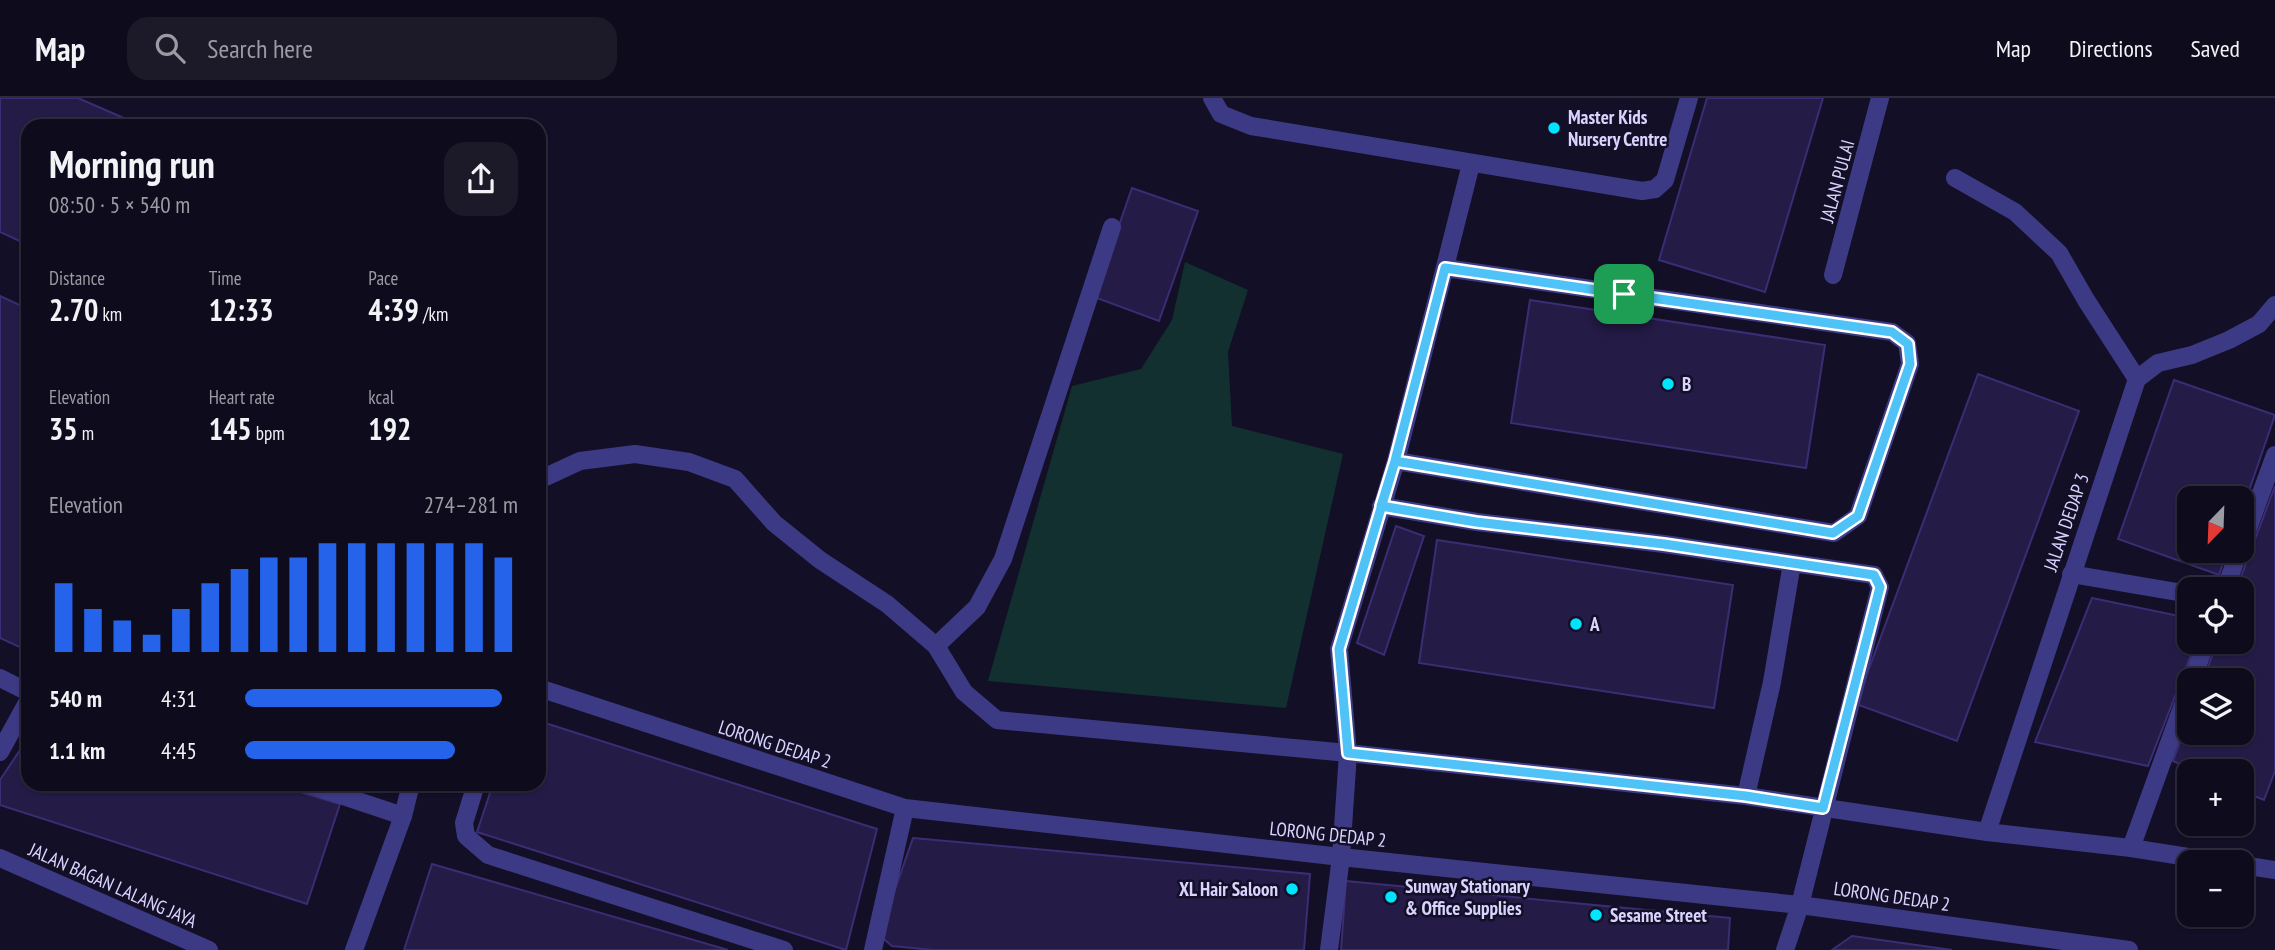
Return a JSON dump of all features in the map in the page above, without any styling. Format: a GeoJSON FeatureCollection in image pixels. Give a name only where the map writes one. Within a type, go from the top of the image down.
{"type":"FeatureCollection","features":[{"type":"Feature","properties":{"kind":"street"},"geometry":{"type":"LineString","coordinates":[[1212,98],[1221,114],[1251,126],[1642,191],[1655,189],[1665,180],[1689,98]]}},
{"type":"Feature","properties":{"kind":"street","name":"JALAN PULAI"},"geometry":{"type":"LineString","coordinates":[[1833,275],[1880,98]]}},
{"type":"Feature","properties":{"kind":"street"},"geometry":{"type":"LineString","coordinates":[[1329,950],[1341,857],[1348,753],[1339,649],[1395,461],[1471,164]]}},
{"type":"Feature","properties":{"kind":"street"},"geometry":{"type":"LineString","coordinates":[[1955,178],[2015,212],[2059,253],[2137,379],[2158,363],[2192,355],[2259,324],[2275,305]]}},
{"type":"Feature","properties":{"kind":"street"},"geometry":{"type":"LineString","coordinates":[[936,646],[977,607],[1003,559],[1112,227]]}},
{"type":"Feature","properties":{"kind":"street"},"geometry":{"type":"LineString","coordinates":[[1395,461],[1833,533],[1858,516],[1910,364],[1908,344],[1892,332],[1445,268]]}},
{"type":"Feature","properties":{"kind":"street","name":"JALAN DEDAP 3"},"geometry":{"type":"LineString","coordinates":[[1987,832],[2137,379]]}},
{"type":"Feature","properties":{"kind":"street"},"geometry":{"type":"LineString","coordinates":[[546,477],[580,461],[635,454],[689,462],[735,479],[774,523],[820,560],[887,604],[936,646],[964,691],[998,720],[1348,753],[1746,796],[1987,832],[2177,855]]}},
{"type":"Feature","properties":{"kind":"street"},"geometry":{"type":"LineString","coordinates":[[2254,513],[2275,456]]}},
{"type":"Feature","properties":{"kind":"street"},"geometry":{"type":"LineString","coordinates":[[1381,506],[1476,522],[1664,544],[1874,575],[1880,587],[1801,905],[1785,950]]}},
{"type":"Feature","properties":{"kind":"street"},"geometry":{"type":"LineString","coordinates":[[1746,796],[1772,682],[1792,563]]}},
{"type":"Feature","properties":{"kind":"street"},"geometry":{"type":"LineString","coordinates":[[2071,575],[2177,592]]}},
{"type":"Feature","properties":{"kind":"street"},"geometry":{"type":"LineString","coordinates":[[0,678],[21,688]]}},
{"type":"Feature","properties":{"kind":"street","name":"LORONG DEDAP 2"},"geometry":{"type":"LineString","coordinates":[[546,690],[905,808],[1801,905],[2129,950]]}},
{"type":"Feature","properties":{"kind":"street"},"geometry":{"type":"LineString","coordinates":[[0,752],[21,714]]}},
{"type":"Feature","properties":{"kind":"street"},"geometry":{"type":"LineString","coordinates":[[2131,848],[2177,721]]}},
{"type":"Feature","properties":{"kind":"street"},"geometry":{"type":"LineString","coordinates":[[328,791],[404,816]]}},
{"type":"Feature","properties":{"kind":"street"},"geometry":{"type":"LineString","coordinates":[[354,950],[404,816],[409,791]]}},
{"type":"Feature","properties":{"kind":"street"},"geometry":{"type":"LineString","coordinates":[[474,791],[464,823],[466,836],[488,855],[784,950]]}},
{"type":"Feature","properties":{"kind":"street"},"geometry":{"type":"LineString","coordinates":[[873,950],[905,808]]}},
{"type":"Feature","properties":{"kind":"street","name":"JALAN BAGAN LALANG JAYA"},"geometry":{"type":"LineString","coordinates":[[0,858],[209,950]]}},
{"type":"Feature","properties":{"kind":"street"},"geometry":{"type":"LineString","coordinates":[[2254,867],[2275,870]]}},
{"type":"Feature","properties":{"kind":"green space"},"geometry":{"type":"Polygon","coordinates":[[[1185,262],[1248,290],[1228,352],[1232,426],[1343,454],[1286,708],[988,681],[1072,386],[1141,369],[1172,320],[1185,262]]]}},
{"type":"Feature","properties":{"kind":"building"},"geometry":{"type":"Polygon","coordinates":[[[0,98],[78,98],[126,119],[21,119],[21,242],[0,232],[0,98]]]}},
{"type":"Feature","properties":{"kind":"building"},"geometry":{"type":"Polygon","coordinates":[[[1707,98],[1823,98],[1765,292],[1659,260],[1707,98]]]}},
{"type":"Feature","properties":{"kind":"building"},"geometry":{"type":"Polygon","coordinates":[[[1132,188],[1198,211],[1159,321],[1094,297],[1132,188]]]}},
{"type":"Feature","properties":{"kind":"building"},"geometry":{"type":"Polygon","coordinates":[[[0,296],[21,306],[21,648],[0,638],[0,296]]]}},
{"type":"Feature","properties":{"kind":"building","name":"B"},"geometry":{"type":"Polygon","coordinates":[[[1530,300],[1825,345],[1806,468],[1511,423],[1530,300]]]}},
{"type":"Feature","properties":{"kind":"building"},"geometry":{"type":"Polygon","coordinates":[[[1978,374],[2079,411],[1957,741],[1856,704],[1978,374]]]}},
{"type":"Feature","properties":{"kind":"building"},"geometry":{"type":"Polygon","coordinates":[[[2174,380],[2275,415],[2251,486],[2177,486],[2177,560],[2118,539],[2174,380]]]}},
{"type":"Feature","properties":{"kind":"building"},"geometry":{"type":"Polygon","coordinates":[[[2275,486],[2275,771],[2264,800],[2254,796],[2254,759],[2173,761],[2179,745],[2254,745],[2254,668],[2208,668],[2213,654],[2254,654],[2254,577],[2241,577],[2246,564],[2254,564],[2254,542],[2275,486]]]}},
{"type":"Feature","properties":{"kind":"building"},"geometry":{"type":"Polygon","coordinates":[[[1396,526],[1424,536],[1384,655],[1357,643],[1396,526]]]}},
{"type":"Feature","properties":{"kind":"building","name":"A"},"geometry":{"type":"Polygon","coordinates":[[[1437,540],[1733,585],[1714,708],[1419,663],[1437,540]]]}},
{"type":"Feature","properties":{"kind":"building"},"geometry":{"type":"Polygon","coordinates":[[[2188,564],[2223,564],[2219,575],[2188,564]]]}},
{"type":"Feature","properties":{"kind":"building"},"geometry":{"type":"Polygon","coordinates":[[[2092,598],[2177,616],[2177,654],[2191,654],[2186,668],[2177,668],[2177,691],[2148,766],[2035,742],[2092,598]]]}},
{"type":"Feature","properties":{"kind":"building"},"geometry":{"type":"Polygon","coordinates":[[[546,723],[877,829],[846,950],[477,832],[491,791],[546,791],[546,723]]]}},
{"type":"Feature","properties":{"kind":"building"},"geometry":{"type":"Polygon","coordinates":[[[21,748],[21,791],[297,791],[340,804],[307,904],[0,805],[0,780],[21,748]]]}},
{"type":"Feature","properties":{"kind":"building"},"geometry":{"type":"Polygon","coordinates":[[[913,838],[1310,874],[1304,950],[933,950],[892,946],[879,935],[913,838]]]}},
{"type":"Feature","properties":{"kind":"building"},"geometry":{"type":"Polygon","coordinates":[[[432,864],[728,950],[404,950],[432,864]]]}},
{"type":"Feature","properties":{"kind":"building"},"geometry":{"type":"Polygon","coordinates":[[[1346,881],[1730,918],[1728,950],[1341,950],[1346,881]]]}},
{"type":"Feature","properties":{"kind":"building"},"geometry":{"type":"Polygon","coordinates":[[[1852,936],[1952,950],[1832,950],[1852,936]]]}},
{"type":"Feature","properties":{"kind":"place","name":"Master Kids Nursery Centre"},"geometry":{"type":"Point","coordinates":[1554,128]}},
{"type":"Feature","properties":{"kind":"place","name":"B"},"geometry":{"type":"Point","coordinates":[1668,384]}},
{"type":"Feature","properties":{"kind":"place","name":"A"},"geometry":{"type":"Point","coordinates":[1576,624]}},
{"type":"Feature","properties":{"kind":"place","name":"XL Hair Saloon"},"geometry":{"type":"Point","coordinates":[1292,889]}},
{"type":"Feature","properties":{"kind":"place","name":"Sunway Stationary & Office Supplies"},"geometry":{"type":"Point","coordinates":[1391,897]}},
{"type":"Feature","properties":{"kind":"place","name":"Sesame Street"},"geometry":{"type":"Point","coordinates":[1596,915]}},
{"type":"Feature","properties":{"kind":"route"},"geometry":{"type":"LineString","coordinates":[[1624,294],[1445,268],[1395,461],[1381,506],[1339,649],[1348,753],[1746,796],[1823,808],[1880,587],[1874,575],[1664,544],[1476,522],[1381,506],[1395,461],[1833,533],[1858,516],[1910,364],[1908,344],[1892,332],[1624,294]]}}]}
